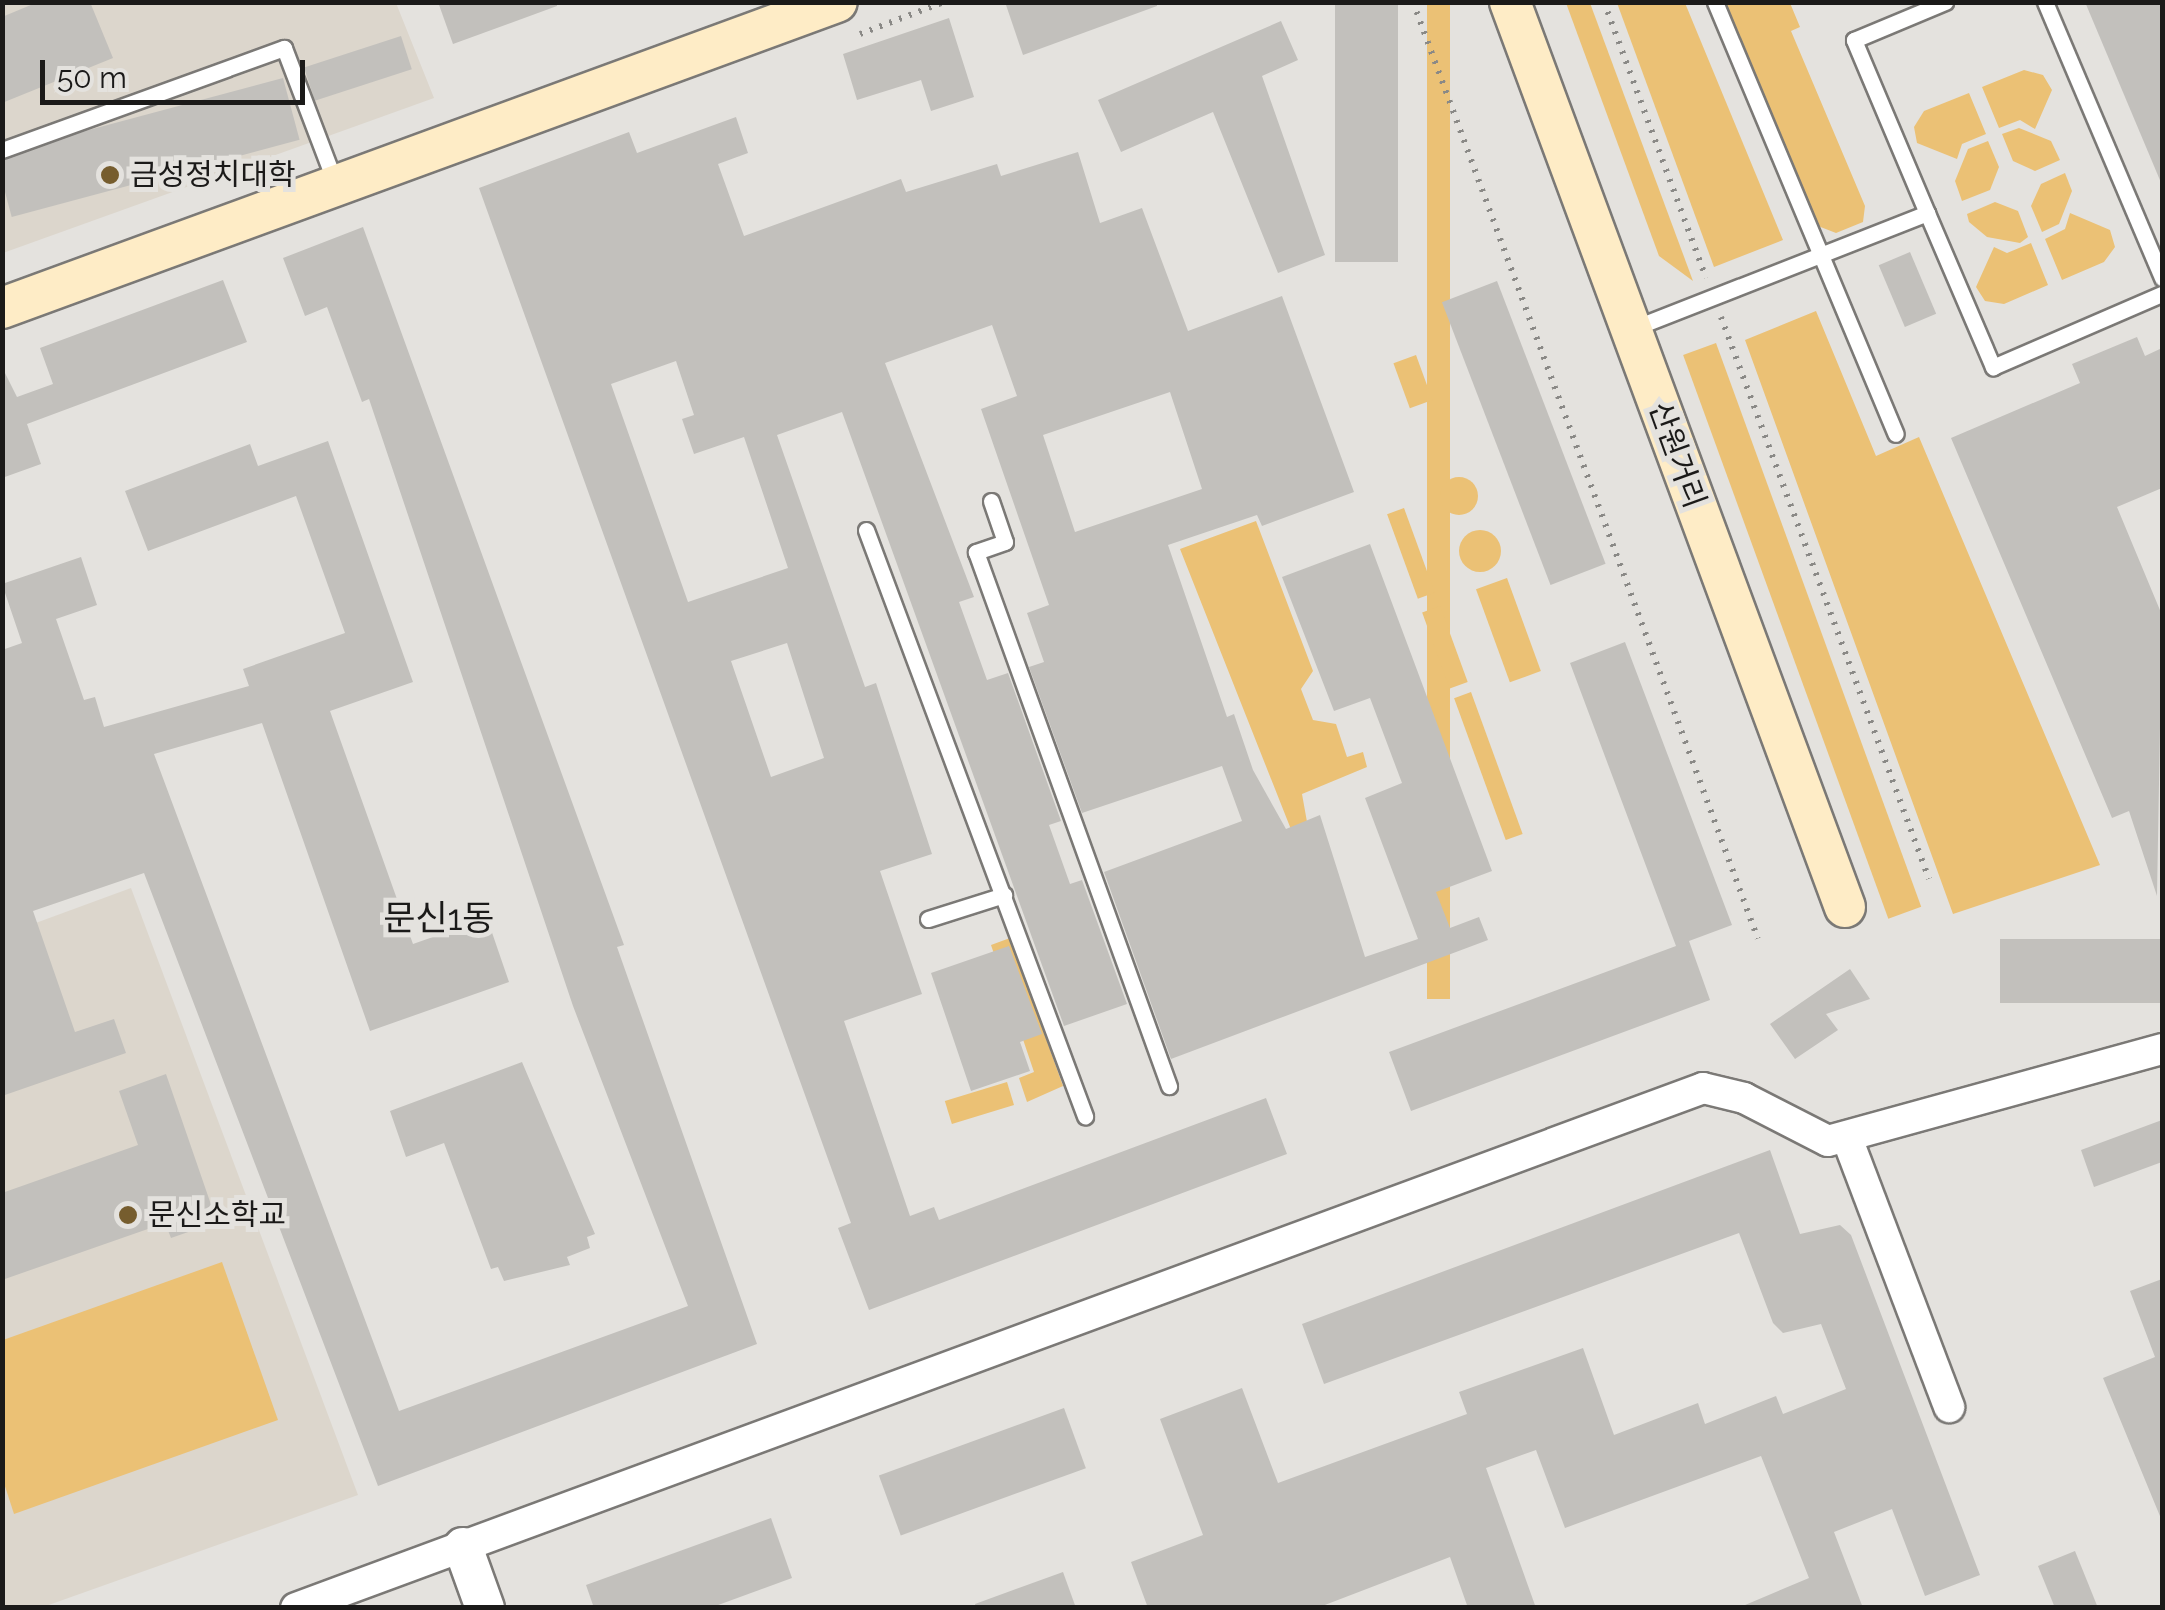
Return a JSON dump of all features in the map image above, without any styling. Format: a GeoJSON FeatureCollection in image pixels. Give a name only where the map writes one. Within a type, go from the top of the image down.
{"type":"FeatureCollection","features":[{"type":"Feature","properties":{"kind":"main road"},"geometry":{"type":"LineString","coordinates":[[2,308],[837,2]]}},
{"type":"Feature","properties":{"kind":"main road","name":"산원거리"},"geometry":{"type":"LineString","coordinates":[[1510,2],[1845,907]]}},
{"type":"Feature","properties":{"kind":"street"},"geometry":{"type":"LineString","coordinates":[[296,1608],[1703,1088],[1744,1098],[1828,1141],[2162,1049]]}},
{"type":"Feature","properties":{"kind":"street"},"geometry":{"type":"LineString","coordinates":[[1848,1138],[1949,1407]]}},
{"type":"Feature","properties":{"kind":"street"},"geometry":{"type":"LineString","coordinates":[[462,1546],[485,1608]]}},
{"type":"Feature","properties":{"kind":"lane"},"geometry":{"type":"LineString","coordinates":[[1715,2],[1896,434]]}},
{"type":"Feature","properties":{"kind":"lane"},"geometry":{"type":"LineString","coordinates":[[1945,2],[1854,40],[1994,366],[2162,294]]}},
{"type":"Feature","properties":{"kind":"lane"},"geometry":{"type":"LineString","coordinates":[[2044,2],[2162,278]]}},
{"type":"Feature","properties":{"kind":"lane"},"geometry":{"type":"LineString","coordinates":[[2,150],[284,48],[336,186]]}},
{"type":"Feature","properties":{"kind":"lane"},"geometry":{"type":"LineString","coordinates":[[1630,329],[1822,259],[1927,213]]}},
{"type":"Feature","properties":{"kind":"lane"},"geometry":{"type":"LineString","coordinates":[[991,501],[1005,542],[976,552],[1169,1086]]}},
{"type":"Feature","properties":{"kind":"lane"},"geometry":{"type":"LineString","coordinates":[[866,530],[1084,1116]]}},
{"type":"Feature","properties":{"kind":"lane"},"geometry":{"type":"LineString","coordinates":[[928,919],[1004,896]]}},
{"type":"Feature","properties":{"kind":"path"},"geometry":{"type":"LineString","coordinates":[[1413,2],[1758,939]]}},
{"type":"Feature","properties":{"kind":"path"},"geometry":{"type":"LineString","coordinates":[[1604,2],[1929,879]]}},
{"type":"Feature","properties":{"kind":"shaded area","name":"금성정치대학"},"geometry":{"type":"Polygon","coordinates":[[[3,3],[396,3],[434,98],[3,253],[3,3]]]}},
{"type":"Feature","properties":{"kind":"shaded area"},"geometry":{"type":"Polygon","coordinates":[[[1427,3],[1450,3],[1450,999],[1427,999],[1427,3]]]}},
{"type":"Feature","properties":{"kind":"shaded area"},"geometry":{"type":"Polygon","coordinates":[[[1566,3],[1590,3],[1693,281],[1659,256],[1566,3]]]}},
{"type":"Feature","properties":{"kind":"shaded area"},"geometry":{"type":"Polygon","coordinates":[[[1617,3],[1685,3],[1783,240],[1714,267],[1617,3]]]}},
{"type":"Feature","properties":{"kind":"shaded area"},"geometry":{"type":"Polygon","coordinates":[[[1725,3],[1790,3],[1800,27],[1791,31],[1865,206],[1863,222],[1836,233],[1818,226],[1725,3]]]}},
{"type":"Feature","properties":{"kind":"shaded area"},"geometry":{"type":"Polygon","coordinates":[[[2024,70],[2043,75],[2052,90],[2035,129],[2020,120],[1999,128],[1982,87],[2024,70]]]}},
{"type":"Feature","properties":{"kind":"shaded area"},"geometry":{"type":"Polygon","coordinates":[[[1969,93],[1986,134],[1962,144],[1957,159],[1917,143],[1914,127],[1924,111],[1969,93]]]}},
{"type":"Feature","properties":{"kind":"shaded area"},"geometry":{"type":"Polygon","coordinates":[[[2019,128],[2051,141],[2060,160],[2035,171],[2013,161],[2002,134],[2019,128]]]}},
{"type":"Feature","properties":{"kind":"shaded area"},"geometry":{"type":"Polygon","coordinates":[[[1988,141],[1999,167],[1990,190],[1962,201],[1955,181],[1968,149],[1988,141]]]}},
{"type":"Feature","properties":{"kind":"shaded area"},"geometry":{"type":"Polygon","coordinates":[[[2065,173],[2072,191],[2059,224],[2042,232],[2031,206],[2041,184],[2065,173]]]}},
{"type":"Feature","properties":{"kind":"shaded area"},"geometry":{"type":"Polygon","coordinates":[[[1995,202],[2018,211],[2028,237],[2020,243],[1987,237],[1969,222],[1967,214],[1995,202]]]}},
{"type":"Feature","properties":{"kind":"shaded area"},"geometry":{"type":"Polygon","coordinates":[[[2070,213],[2110,230],[2115,247],[2104,262],[2062,280],[2045,239],[2065,229],[2070,213]]]}},
{"type":"Feature","properties":{"kind":"shaded area"},"geometry":{"type":"Polygon","coordinates":[[[2031,243],[2048,285],[2004,304],[1985,301],[1976,287],[1994,247],[2007,253],[2031,243]]]}},
{"type":"Feature","properties":{"kind":"shaded area"},"geometry":{"type":"Polygon","coordinates":[[[1816,311],[1876,456],[1919,437],[2100,865],[1953,914],[1745,340],[1816,311]]]}},
{"type":"Feature","properties":{"kind":"shaded area"},"geometry":{"type":"Polygon","coordinates":[[[1716,343],[1921,907],[1888,919],[1683,355],[1716,343]]]}},
{"type":"Feature","properties":{"kind":"shaded area"},"geometry":{"type":"Polygon","coordinates":[[[1416,355],[1432,400],[1410,408],[1393,363],[1416,355]]]}},
{"type":"Feature","properties":{"kind":"shaded area"},"geometry":{"type":"Polygon","coordinates":[[[1459,477],[1472,483],[1478,496],[1472,509],[1459,515],[1446,509],[1440,496],[1446,483],[1459,477]]]}},
{"type":"Feature","properties":{"kind":"shaded area"},"geometry":{"type":"Polygon","coordinates":[[[1404,508],[1435,593],[1418,599],[1387,514],[1404,508]]]}},
{"type":"Feature","properties":{"kind":"shaded area"},"geometry":{"type":"Polygon","coordinates":[[[1256,521],[1313,671],[1301,689],[1313,720],[1336,724],[1347,757],[1363,752],[1367,767],[1302,794],[1309,833],[1294,837],[1180,549],[1256,521]]]}},
{"type":"Feature","properties":{"kind":"shaded area"},"geometry":{"type":"Polygon","coordinates":[[[1480,530],[1495,536],[1501,551],[1495,566],[1480,572],[1465,566],[1459,551],[1465,536],[1480,530]]]}},
{"type":"Feature","properties":{"kind":"shaded area"},"geometry":{"type":"Polygon","coordinates":[[[1507,578],[1541,671],[1510,682],[1476,589],[1507,578]]]}},
{"type":"Feature","properties":{"kind":"shaded area"},"geometry":{"type":"Polygon","coordinates":[[[1440,606],[1468,682],[1450,689],[1422,612],[1440,606]]]}},
{"type":"Feature","properties":{"kind":"shaded area"},"geometry":{"type":"Polygon","coordinates":[[[1471,692],[1523,834],[1506,840],[1454,698],[1471,692]]]}},
{"type":"Feature","properties":{"kind":"shaded area","name":"문신소학교"},"geometry":{"type":"Polygon","coordinates":[[[131,888],[358,1495],[43,1607],[3,1608],[3,935],[131,888]]]}},
{"type":"Feature","properties":{"kind":"shaded area"},"geometry":{"type":"Polygon","coordinates":[[[1010,938],[1063,1086],[1027,1102],[1019,1078],[1034,1072],[991,945],[1010,938]]]}},
{"type":"Feature","properties":{"kind":"shaded area"},"geometry":{"type":"Polygon","coordinates":[[[1007,1082],[1014,1105],[952,1124],[945,1101],[1007,1082]]]}},
{"type":"Feature","properties":{"kind":"shaded area"},"geometry":{"type":"Polygon","coordinates":[[[222,1262],[278,1420],[14,1514],[3,1480],[3,1340],[222,1262]]]}},
{"type":"Feature","properties":{"kind":"building"},"geometry":{"type":"Polygon","coordinates":[[[38,2],[90,2],[113,58],[2,103],[2,17],[38,2]]]}},
{"type":"Feature","properties":{"kind":"building"},"geometry":{"type":"Polygon","coordinates":[[[438,2],[557,2],[557,6],[453,44],[438,2]]]}},
{"type":"Feature","properties":{"kind":"building"},"geometry":{"type":"Polygon","coordinates":[[[1005,2],[1157,2],[1157,6],[1023,55],[1005,2]]]}},
{"type":"Feature","properties":{"kind":"building"},"geometry":{"type":"Polygon","coordinates":[[[1335,2],[1398,2],[1398,262],[1335,262],[1335,2]]]}},
{"type":"Feature","properties":{"kind":"building"},"geometry":{"type":"Polygon","coordinates":[[[2085,2],[2162,2],[2162,185],[2085,2]]]}},
{"type":"Feature","properties":{"kind":"building"},"geometry":{"type":"Polygon","coordinates":[[[949,18],[974,97],[931,111],[921,80],[857,100],[843,54],[949,18]]]}},
{"type":"Feature","properties":{"kind":"building"},"geometry":{"type":"Polygon","coordinates":[[[1281,21],[1298,60],[1262,76],[1325,255],[1278,273],[1213,112],[1121,152],[1098,100],[1281,21]]]}},
{"type":"Feature","properties":{"kind":"building"},"geometry":{"type":"Polygon","coordinates":[[[401,36],[412,69],[315,101],[304,68],[401,36]]]}},
{"type":"Feature","properties":{"kind":"building"},"geometry":{"type":"Polygon","coordinates":[[[283,78],[300,140],[12,217],[2,181],[2,153],[283,78]]]}},
{"type":"Feature","properties":{"kind":"building"},"geometry":{"type":"Polygon","coordinates":[[[736,117],[748,153],[718,164],[744,236],[901,179],[906,192],[997,164],[1001,176],[1078,152],[1100,223],[1142,208],[1188,331],[1282,296],[1354,492],[1262,526],[1257,515],[1168,545],[1227,717],[1234,714],[1253,770],[1286,829],[1320,815],[1365,957],[1418,939],[1365,798],[1402,783],[1370,698],[1334,711],[1282,577],[1370,544],[1492,871],[1436,892],[1450,928],[1479,917],[1488,940],[1171,1059],[1104,872],[1242,821],[1222,766],[1082,813],[1029,667],[1044,662],[1027,613],[1049,605],[981,409],[1017,396],[992,325],[885,363],[974,597],[959,602],[987,680],[1008,673],[1061,821],[1049,825],[1070,884],[1082,880],[1127,1004],[1064,1026],[842,412],[777,435],[865,687],[876,683],[932,854],[880,871],[922,994],[844,1021],[910,1216],[934,1207],[939,1220],[1266,1098],[1287,1154],[869,1310],[838,1228],[851,1223],[479,188],[629,132],[637,153],[736,117]],[[676,361],[611,384],[688,602],[788,568],[744,437],[694,454],[682,419],[694,415],[676,361]],[[1170,392],[1043,435],[1075,532],[1202,489],[1170,392]],[[787,643],[731,661],[771,777],[824,758],[787,643]]]}},
{"type":"Feature","properties":{"kind":"building"},"geometry":{"type":"Polygon","coordinates":[[[363,227],[624,945],[617,947],[757,1344],[378,1486],[144,873],[33,911],[75,1032],[114,1019],[126,1053],[2,1096],[2,650],[22,643],[2,584],[81,557],[97,605],[56,619],[84,700],[95,697],[104,727],[249,686],[243,669],[345,633],[296,496],[148,551],[125,491],[250,444],[258,466],[328,441],[413,682],[330,711],[413,944],[487,918],[509,982],[370,1031],[262,723],[154,754],[399,1411],[688,1306],[573,1006],[369,399],[362,402],[327,307],[305,316],[283,258],[363,227]]]}},
{"type":"Feature","properties":{"kind":"building"},"geometry":{"type":"Polygon","coordinates":[[[1910,252],[1936,314],[1905,327],[1879,265],[1910,252]]]}},
{"type":"Feature","properties":{"kind":"building"},"geometry":{"type":"Polygon","coordinates":[[[223,280],[247,342],[27,424],[41,464],[2,478],[2,367],[17,397],[53,384],[40,348],[223,280]]]}},
{"type":"Feature","properties":{"kind":"building"},"geometry":{"type":"Polygon","coordinates":[[[1497,281],[1606,564],[1551,585],[1442,302],[1497,281]]]}},
{"type":"Feature","properties":{"kind":"building"},"geometry":{"type":"Polygon","coordinates":[[[2137,337],[2145,356],[2162,348],[2162,488],[2117,507],[2162,615],[2157,896],[2129,811],[2112,818],[1951,438],[2080,383],[2072,364],[2137,337]]]}},
{"type":"Feature","properties":{"kind":"building"},"geometry":{"type":"Polygon","coordinates":[[[1625,642],[1732,925],[1689,941],[1710,1000],[1411,1111],[1389,1052],[1676,946],[1570,663],[1625,642]]]}},
{"type":"Feature","properties":{"kind":"building"},"geometry":{"type":"Polygon","coordinates":[[[2000,939],[2162,939],[2162,1003],[2000,1003],[2000,939]]]}},
{"type":"Feature","properties":{"kind":"building"},"geometry":{"type":"Polygon","coordinates":[[[1009,946],[1042,1034],[1020,1042],[1030,1071],[971,1091],[931,973],[1009,946]]]}},
{"type":"Feature","properties":{"kind":"building"},"geometry":{"type":"Polygon","coordinates":[[[1850,969],[1870,999],[1826,1014],[1838,1030],[1795,1059],[1770,1024],[1850,969]]]}},
{"type":"Feature","properties":{"kind":"building"},"geometry":{"type":"Polygon","coordinates":[[[522,1062],[595,1234],[587,1237],[590,1248],[567,1257],[570,1265],[504,1281],[498,1267],[491,1269],[444,1143],[406,1157],[390,1111],[522,1062]]]}},
{"type":"Feature","properties":{"kind":"building"},"geometry":{"type":"Polygon","coordinates":[[[166,1074],[217,1222],[171,1238],[165,1223],[2,1280],[2,1193],[138,1145],[119,1091],[166,1074]]]}},
{"type":"Feature","properties":{"kind":"building"},"geometry":{"type":"Polygon","coordinates":[[[2162,1120],[2162,1162],[2094,1187],[2081,1150],[2162,1120]]]}},
{"type":"Feature","properties":{"kind":"building"},"geometry":{"type":"Polygon","coordinates":[[[1770,1150],[1800,1234],[1840,1225],[1851,1235],[1980,1575],[1925,1596],[1892,1509],[1834,1532],[1863,1608],[1738,1608],[1809,1578],[1761,1456],[1565,1528],[1536,1450],[1486,1468],[1536,1608],[1468,1608],[1450,1557],[1317,1608],[1148,1608],[1131,1562],[1203,1535],[1160,1419],[1242,1388],[1278,1483],[1467,1414],[1459,1392],[1583,1348],[1614,1435],[1698,1403],[1705,1424],[1776,1396],[1783,1414],[1846,1389],[1821,1324],[1783,1333],[1773,1323],[1739,1233],[1324,1384],[1302,1324],[1770,1150]]]}},
{"type":"Feature","properties":{"kind":"building"},"geometry":{"type":"Polygon","coordinates":[[[2162,1279],[2162,1521],[2103,1378],[2155,1357],[2130,1291],[2162,1279]]]}},
{"type":"Feature","properties":{"kind":"building"},"geometry":{"type":"Polygon","coordinates":[[[1064,1408],[1086,1468],[901,1536],[879,1475],[1064,1408]]]}},
{"type":"Feature","properties":{"kind":"building"},"geometry":{"type":"Polygon","coordinates":[[[771,1518],[792,1578],[710,1608],[594,1608],[586,1585],[771,1518]]]}},
{"type":"Feature","properties":{"kind":"building"},"geometry":{"type":"Polygon","coordinates":[[[2075,1551],[2098,1608],[2055,1608],[2038,1566],[2075,1551]]]}},
{"type":"Feature","properties":{"kind":"building"},"geometry":{"type":"Polygon","coordinates":[[[1063,1572],[1076,1608],[976,1608],[975,1604],[1063,1572]]]}},
{"type":"Feature","properties":{"kind":"place","name":"금성정치대학"},"geometry":{"type":"Point","coordinates":[110,175]}},
{"type":"Feature","properties":{"kind":"place","name":"문신소학교"},"geometry":{"type":"Point","coordinates":[128,1215]}},
{"type":"Feature","properties":{"kind":"district","name":"문신1동"},"geometry":{"type":"Point","coordinates":[439,918]}}]}
